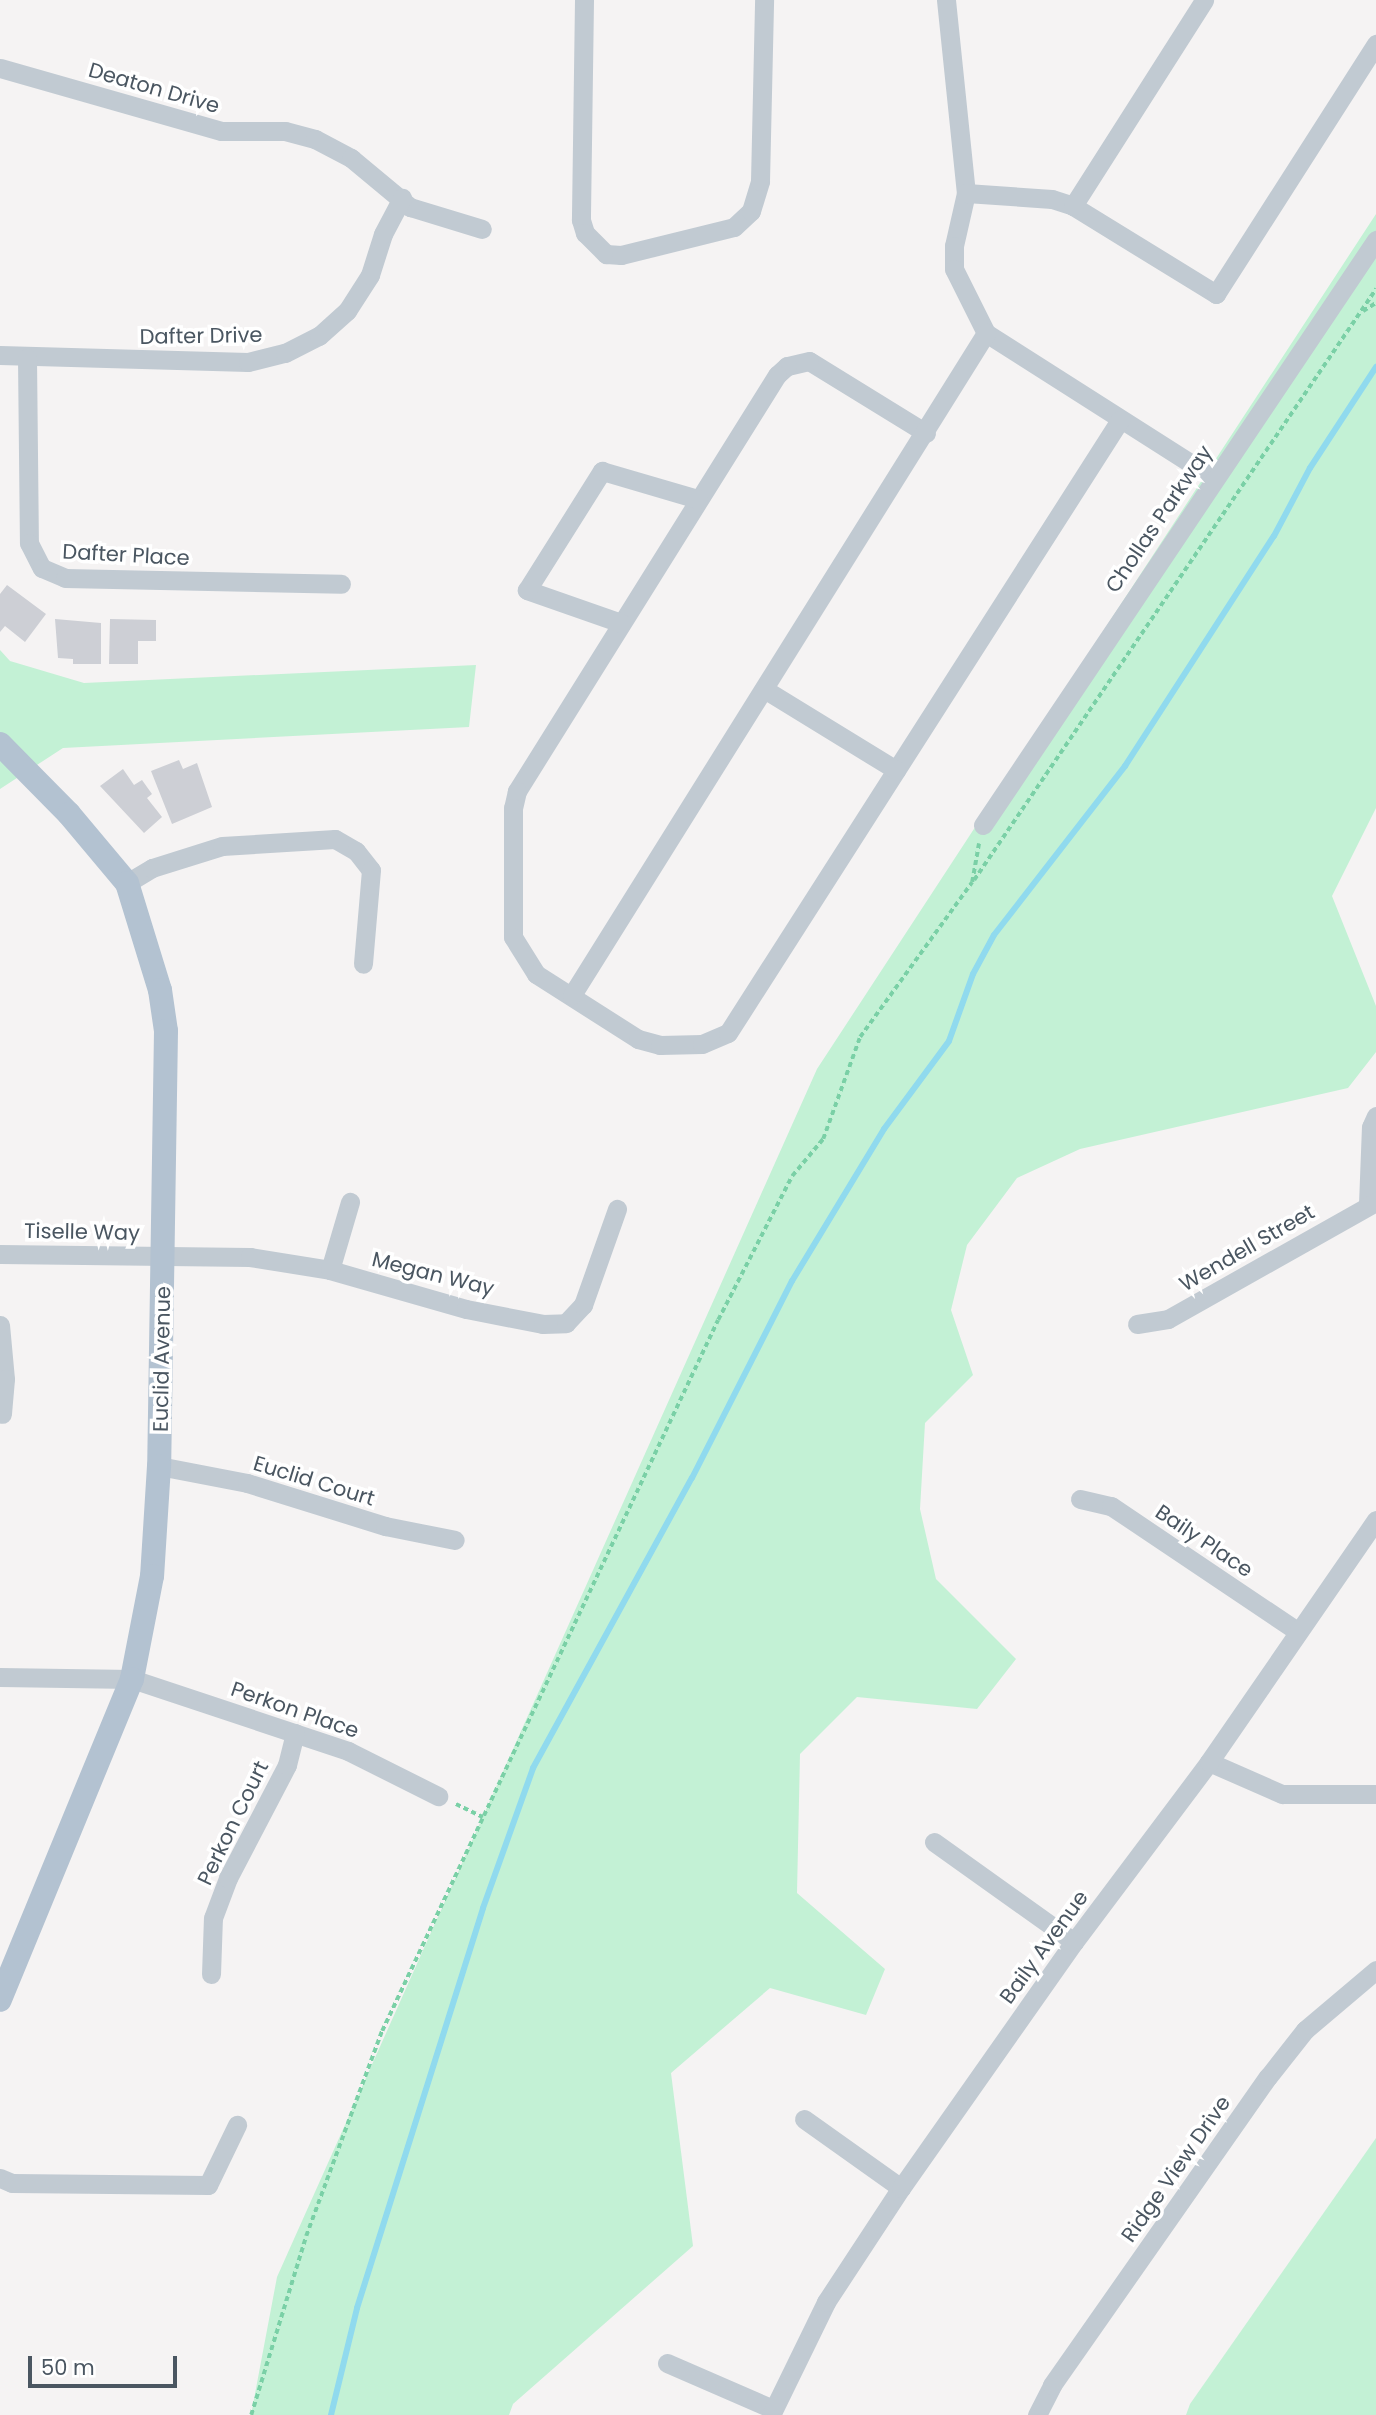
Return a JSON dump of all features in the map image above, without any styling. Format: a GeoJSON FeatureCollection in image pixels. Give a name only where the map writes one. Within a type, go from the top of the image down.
{"type":"FeatureCollection","features":[{"type":"Feature","properties":{"kind":"main road","name":"Euclid Avenue"},"geometry":{"type":"LineString","coordinates":[[0,744],[69,814],[127,883],[160,990],[166,1031],[159,1466],[152,1576],[132,1679],[0,2000]]}},
{"type":"Feature","properties":{"kind":"street"},"geometry":{"type":"LineString","coordinates":[[584,0],[581,220],[585,233],[607,254],[621,255],[734,227],[751,211],[760,181],[764,0]]}},
{"type":"Feature","properties":{"kind":"street"},"geometry":{"type":"LineString","coordinates":[[946,0],[967,193],[954,246],[954,269],[986,333],[1214,478]]}},
{"type":"Feature","properties":{"kind":"street"},"geometry":{"type":"LineString","coordinates":[[1073,206],[1204,0]]}},
{"type":"Feature","properties":{"kind":"street"},"geometry":{"type":"LineString","coordinates":[[967,193],[1052,199],[1073,206],[1216,294],[1376,44]]}},
{"type":"Feature","properties":{"kind":"street","name":"Deaton Drive"},"geometry":{"type":"LineString","coordinates":[[0,68],[221,131],[285,131],[315,139],[351,158],[410,207],[482,229]]}},
{"type":"Feature","properties":{"kind":"street","name":"Dafter Drive"},"geometry":{"type":"LineString","coordinates":[[0,355],[27,358],[248,362],[285,353],[318,336],[354,302],[370,275],[383,234],[402,198]]}},
{"type":"Feature","properties":{"kind":"street","name":"Chollas Parkway"},"geometry":{"type":"LineString","coordinates":[[983,825],[1376,240]]}},
{"type":"Feature","properties":{"kind":"street"},"geometry":{"type":"LineString","coordinates":[[572,995],[926,433],[986,333]]}},
{"type":"Feature","properties":{"kind":"street","name":"Dafter Place"},"geometry":{"type":"LineString","coordinates":[[27,358],[29,543],[42,568],[65,578],[341,584]]}},
{"type":"Feature","properties":{"kind":"street"},"geometry":{"type":"LineString","coordinates":[[926,433],[809,361],[788,366],[777,375],[517,791],[513,808],[513,937],[536,974],[638,1039],[660,1045],[702,1044],[728,1033],[1120,420]]}},
{"type":"Feature","properties":{"kind":"street"},"geometry":{"type":"LineString","coordinates":[[621,623],[527,590],[602,471],[698,499]]}},
{"type":"Feature","properties":{"kind":"street"},"geometry":{"type":"LineString","coordinates":[[764,689],[896,770]]}},
{"type":"Feature","properties":{"kind":"street"},"geometry":{"type":"LineString","coordinates":[[127,883],[152,869],[222,846],[335,839],[356,851],[371,870],[363,964]]}},
{"type":"Feature","properties":{"kind":"street"},"geometry":{"type":"LineString","coordinates":[[1372,1203],[1371,1127],[1376,1116]]}},
{"type":"Feature","properties":{"kind":"street"},"geometry":{"type":"LineString","coordinates":[[330,1270],[350,1202]]}},
{"type":"Feature","properties":{"kind":"street","name":"Wendell Street"},"geometry":{"type":"LineString","coordinates":[[1137,1324],[1168,1320],[1372,1203]]}},
{"type":"Feature","properties":{"kind":"street","name":"Megan Way"},"geometry":{"type":"LineString","coordinates":[[164,1256],[250,1257],[330,1270],[466,1309],[543,1324],[566,1323],[583,1305],[617,1209]]}},
{"type":"Feature","properties":{"kind":"street","name":"Tiselle Way"},"geometry":{"type":"LineString","coordinates":[[0,1254],[164,1256]]}},
{"type":"Feature","properties":{"kind":"street"},"geometry":{"type":"LineString","coordinates":[[0,1325],[5,1379],[2,1414]]}},
{"type":"Feature","properties":{"kind":"street","name":"Euclid Court"},"geometry":{"type":"LineString","coordinates":[[159,1466],[247,1483],[385,1526],[455,1540]]}},
{"type":"Feature","properties":{"kind":"street","name":"Baily Place"},"geometry":{"type":"LineString","coordinates":[[1080,1499],[1111,1506],[1297,1631]]}},
{"type":"Feature","properties":{"kind":"street","name":"Baily Avenue"},"geometry":{"type":"LineString","coordinates":[[772,2412],[826,2302],[901,2188],[1074,1942],[1209,1762],[1376,1520]]}},
{"type":"Feature","properties":{"kind":"street","name":"Perkon Place"},"geometry":{"type":"LineString","coordinates":[[0,1677],[132,1679],[348,1751],[438,1796]]}},
{"type":"Feature","properties":{"kind":"street","name":"Perkon Court"},"geometry":{"type":"LineString","coordinates":[[211,1974],[213,1918],[228,1878],[287,1765],[295,1733]]}},
{"type":"Feature","properties":{"kind":"street"},"geometry":{"type":"LineString","coordinates":[[1209,1762],[1282,1794],[1376,1794]]}},
{"type":"Feature","properties":{"kind":"street"},"geometry":{"type":"LineString","coordinates":[[933,1842],[1074,1942]]}},
{"type":"Feature","properties":{"kind":"street","name":"Ridge View Drive"},"geometry":{"type":"LineString","coordinates":[[1037,2415],[1060,2374],[1268,2077],[1305,2030],[1376,1970]]}},
{"type":"Feature","properties":{"kind":"street"},"geometry":{"type":"LineString","coordinates":[[804,2119],[901,2188]]}},
{"type":"Feature","properties":{"kind":"street"},"geometry":{"type":"LineString","coordinates":[[0,2178],[12,2183],[208,2185],[237,2125]]}},
{"type":"Feature","properties":{"kind":"street"},"geometry":{"type":"LineString","coordinates":[[667,2362],[772,2412]]}},
{"type":"Feature","properties":{"kind":"path"},"geometry":{"type":"LineString","coordinates":[[251,2415],[306,2236],[382,2031],[719,1320],[792,1176],[823,1139],[860,1037],[972,882],[1376,289]]}},
{"type":"Feature","properties":{"kind":"path"},"geometry":{"type":"LineString","coordinates":[[1360,313],[1376,303]]}},
{"type":"Feature","properties":{"kind":"path"},"geometry":{"type":"LineString","coordinates":[[972,882],[983,825]]}},
{"type":"Feature","properties":{"kind":"path"},"geometry":{"type":"LineString","coordinates":[[438,1796],[483,1817]]}},
{"type":"Feature","properties":{"kind":"green space"},"geometry":{"type":"Polygon","coordinates":[[[1376,214],[1376,808],[1332,896],[1376,1006],[1376,1052],[1348,1088],[1080,1149],[1017,1178],[967,1245],[951,1310],[973,1375],[925,1423],[920,1509],[936,1579],[1016,1659],[977,1709],[857,1697],[800,1754],[797,1893],[885,1969],[866,2015],[770,1988],[671,2073],[693,2246],[513,2404],[509,2415],[251,2415],[277,2277],[817,1069],[1376,214]]]}},
{"type":"Feature","properties":{"kind":"green space"},"geometry":{"type":"Polygon","coordinates":[[[0,650],[10,661],[84,683],[476,665],[469,727],[63,748],[0,789],[0,650]]]}},
{"type":"Feature","properties":{"kind":"green space"},"geometry":{"type":"Polygon","coordinates":[[[1376,2138],[1376,2415],[1186,2415],[1190,2404],[1376,2138]]]}},
{"type":"Feature","properties":{"kind":"building"},"geometry":{"type":"Polygon","coordinates":[[[7,585],[46,614],[25,642],[5,626],[0,632],[0,594],[7,585]]]}},
{"type":"Feature","properties":{"kind":"building"},"geometry":{"type":"Polygon","coordinates":[[[55,619],[101,623],[101,664],[73,664],[73,659],[58,658],[55,619]]]}},
{"type":"Feature","properties":{"kind":"building"},"geometry":{"type":"Polygon","coordinates":[[[110,619],[156,620],[156,641],[138,641],[138,664],[109,664],[110,619]]]}},
{"type":"Feature","properties":{"kind":"building"},"geometry":{"type":"Polygon","coordinates":[[[179,760],[183,769],[197,763],[212,807],[172,824],[151,771],[179,760]]]}},
{"type":"Feature","properties":{"kind":"building"},"geometry":{"type":"Polygon","coordinates":[[[123,769],[134,785],[142,780],[152,794],[147,798],[162,817],[144,833],[100,786],[123,769]]]}},
{"type":"Feature","properties":{"kind":"waterway"},"geometry":{"type":"LineString","coordinates":[[331,2415],[357,2308],[483,1908],[533,1768],[692,1478],[792,1281],[884,1129],[949,1041],[973,974],[994,935],[1125,766],[1274,536],[1310,468],[1376,367]]}}]}
